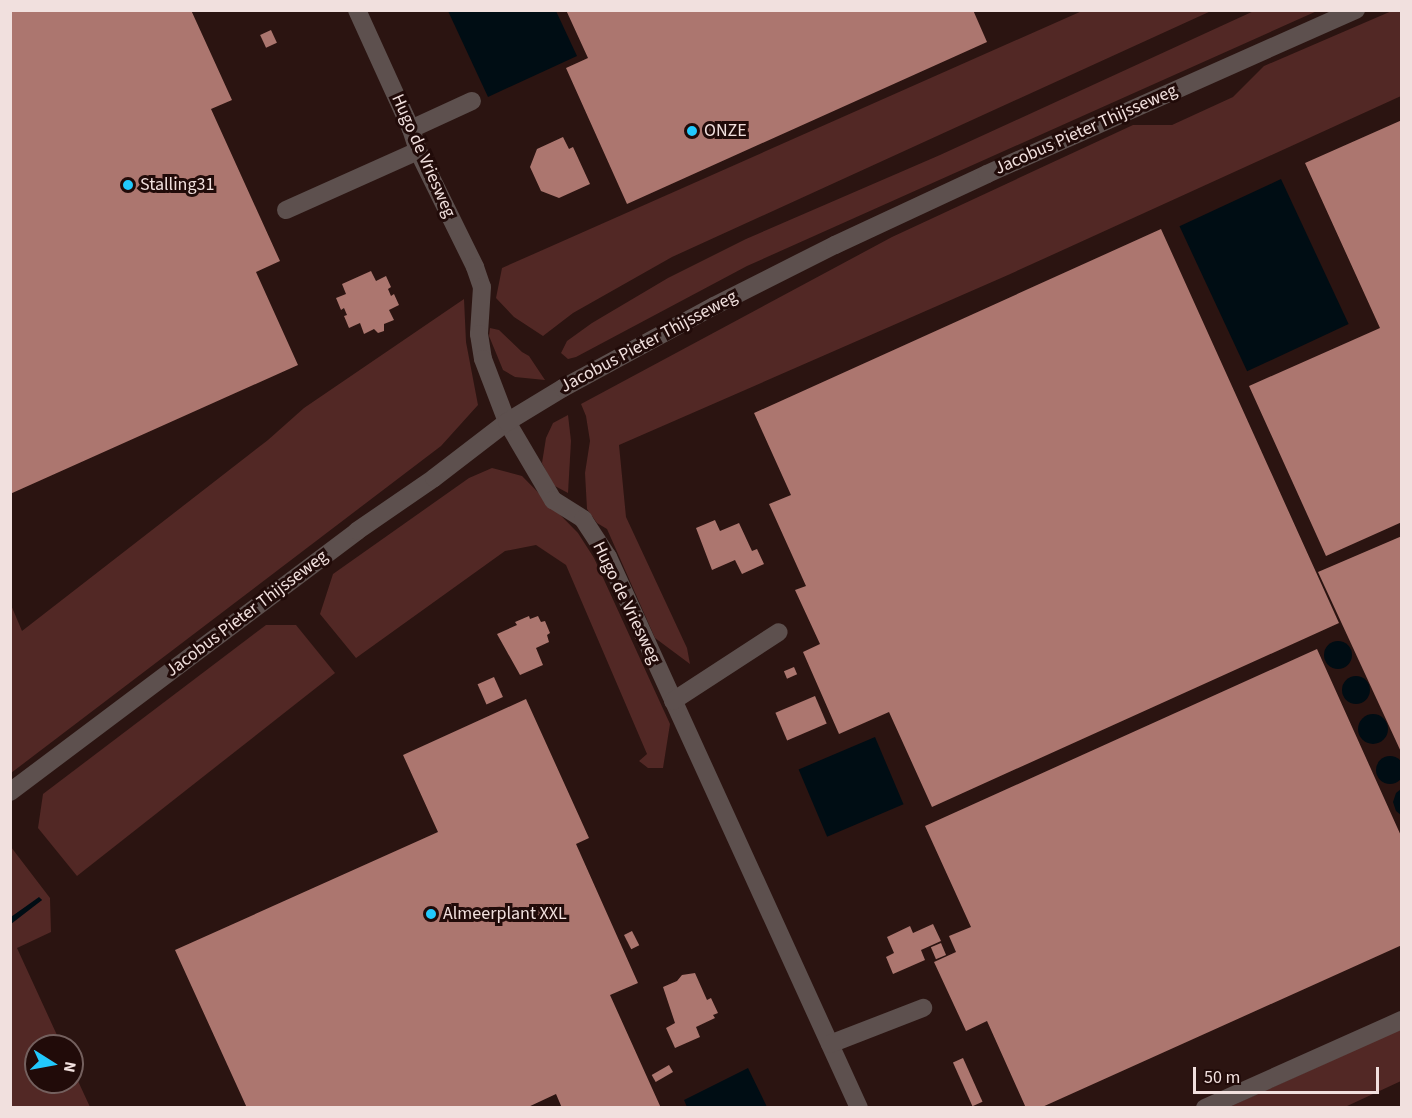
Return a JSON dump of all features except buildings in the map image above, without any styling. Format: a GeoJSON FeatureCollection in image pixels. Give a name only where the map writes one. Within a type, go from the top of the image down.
{"type":"FeatureCollection","features":[{"type":"Feature","properties":{"kind":"street","name":"Hugo de Vriesweg"},"geometry":{"type":"LineString","coordinates":[[357,10],[411,129],[418,151],[475,267],[482,287],[479,334],[483,359],[507,422],[553,500],[583,519],[608,557],[859,1107]]}},
{"type":"Feature","properties":{"kind":"street","name":"Jacobus Pieter Thijsseweg"},"geometry":{"type":"LineString","coordinates":[[10,792],[357,531],[434,478],[507,422],[563,388],[835,245],[987,174],[1356,10]]}},
{"type":"Feature","properties":{"kind":"street"},"geometry":{"type":"LineString","coordinates":[[411,129],[472,101]]}},
{"type":"Feature","properties":{"kind":"street"},"geometry":{"type":"LineString","coordinates":[[286,210],[418,151]]}},
{"type":"Feature","properties":{"kind":"street"},"geometry":{"type":"LineString","coordinates":[[673,701],[779,632]]}},
{"type":"Feature","properties":{"kind":"street"},"geometry":{"type":"LineString","coordinates":[[830,1044],[923,1008]]}},
{"type":"Feature","properties":{"kind":"street"},"geometry":{"type":"LineString","coordinates":[[1204,1107],[1401,1020]]}},
{"type":"Feature","properties":{"kind":"shaded area"},"geometry":{"type":"Polygon","coordinates":[[[1256,10],[1317,11],[747,266],[576,357],[568,359],[561,353],[567,341],[592,323],[668,278],[746,239],[940,155],[1256,10]]]}},
{"type":"Feature","properties":{"kind":"shaded area"},"geometry":{"type":"Polygon","coordinates":[[[1394,10],[1401,11],[1401,96],[1008,275],[619,445],[626,517],[687,648],[690,664],[655,638],[607,529],[597,523],[587,509],[585,473],[590,441],[586,416],[581,404],[892,237],[1133,125],[1172,125],[1233,97],[1264,66],[1394,10]]]}},
{"type":"Feature","properties":{"kind":"shaded area"},"geometry":{"type":"Polygon","coordinates":[[[448,11],[556,11],[577,56],[488,97],[448,11]]]}},
{"type":"Feature","properties":{"kind":"shaded area"},"geometry":{"type":"Polygon","coordinates":[[[1082,11],[1211,11],[672,257],[573,313],[543,336],[514,317],[496,298],[502,268],[1082,11]]]}},
{"type":"Feature","properties":{"kind":"shaded area"},"geometry":{"type":"Polygon","coordinates":[[[1281,179],[1349,324],[1247,371],[1179,226],[1281,179]]]}},
{"type":"Feature","properties":{"kind":"shaded area"},"geometry":{"type":"Polygon","coordinates":[[[464,299],[466,342],[478,405],[441,446],[11,773],[11,605],[22,631],[268,440],[304,408],[464,299]]]}},
{"type":"Feature","properties":{"kind":"shaded area"},"geometry":{"type":"Polygon","coordinates":[[[490,328],[499,330],[529,356],[545,380],[515,377],[503,370],[489,336],[490,328]]]}},
{"type":"Feature","properties":{"kind":"shaded area"},"geometry":{"type":"Polygon","coordinates":[[[568,415],[571,441],[568,493],[553,485],[542,463],[546,438],[553,423],[568,415]]]}},
{"type":"Feature","properties":{"kind":"shaded area"},"geometry":{"type":"Polygon","coordinates":[[[492,468],[522,476],[578,533],[594,558],[670,724],[663,768],[648,768],[639,761],[647,754],[566,565],[536,545],[505,551],[356,658],[320,614],[333,574],[469,478],[492,468]]]}},
{"type":"Feature","properties":{"kind":"shaded area"},"geometry":{"type":"Polygon","coordinates":[[[266,625],[296,625],[335,673],[77,876],[38,828],[43,794],[266,625]]]}},
{"type":"Feature","properties":{"kind":"shaded area"},"geometry":{"type":"Polygon","coordinates":[[[1338,641],[1348,645],[1352,655],[1348,665],[1338,669],[1328,665],[1324,655],[1328,645],[1338,641]]]}},
{"type":"Feature","properties":{"kind":"shaded area"},"geometry":{"type":"Polygon","coordinates":[[[1356,676],[1366,680],[1370,690],[1366,700],[1356,704],[1346,700],[1342,690],[1346,680],[1356,676]]]}},
{"type":"Feature","properties":{"kind":"shaded area"},"geometry":{"type":"Polygon","coordinates":[[[1373,714],[1384,718],[1388,729],[1384,740],[1373,744],[1362,740],[1358,729],[1362,718],[1373,714]]]}},
{"type":"Feature","properties":{"kind":"shaded area"},"geometry":{"type":"Polygon","coordinates":[[[875,737],[904,804],[827,837],[799,769],[875,737]]]}},
{"type":"Feature","properties":{"kind":"shaded area"},"geometry":{"type":"Polygon","coordinates":[[[1390,756],[1400,760],[1404,770],[1400,780],[1390,784],[1380,780],[1376,770],[1380,760],[1390,756]]]}},
{"type":"Feature","properties":{"kind":"shaded area"},"geometry":{"type":"Polygon","coordinates":[[[1401,789],[1401,815],[1396,811],[1393,802],[1396,793],[1401,789]]]}},
{"type":"Feature","properties":{"kind":"shaded area"},"geometry":{"type":"Polygon","coordinates":[[[11,847],[50,898],[51,932],[17,948],[56,1034],[24,1034],[24,1094],[84,1094],[90,1107],[11,1107],[10,924],[42,900],[39,898],[11,917],[11,847]]]}},
{"type":"Feature","properties":{"kind":"shaded area"},"geometry":{"type":"Polygon","coordinates":[[[39,897],[42,900],[11,924],[11,917],[39,897]]]}},
{"type":"Feature","properties":{"kind":"shaded area"},"geometry":{"type":"Polygon","coordinates":[[[1401,1029],[1401,1081],[1345,1107],[1227,1108],[1401,1029]]]}},
{"type":"Feature","properties":{"kind":"shaded area"},"geometry":{"type":"Polygon","coordinates":[[[748,1068],[767,1107],[687,1107],[684,1100],[748,1068]]]}},
{"type":"Feature","properties":{"kind":"place","name":"ONZE"},"geometry":{"type":"Point","coordinates":[692,131]}},
{"type":"Feature","properties":{"kind":"place","name":"Stalling31"},"geometry":{"type":"Point","coordinates":[128,185]}},
{"type":"Feature","properties":{"kind":"place","name":"Almeerplant XXL"},"geometry":{"type":"Point","coordinates":[431,914]}}]}
